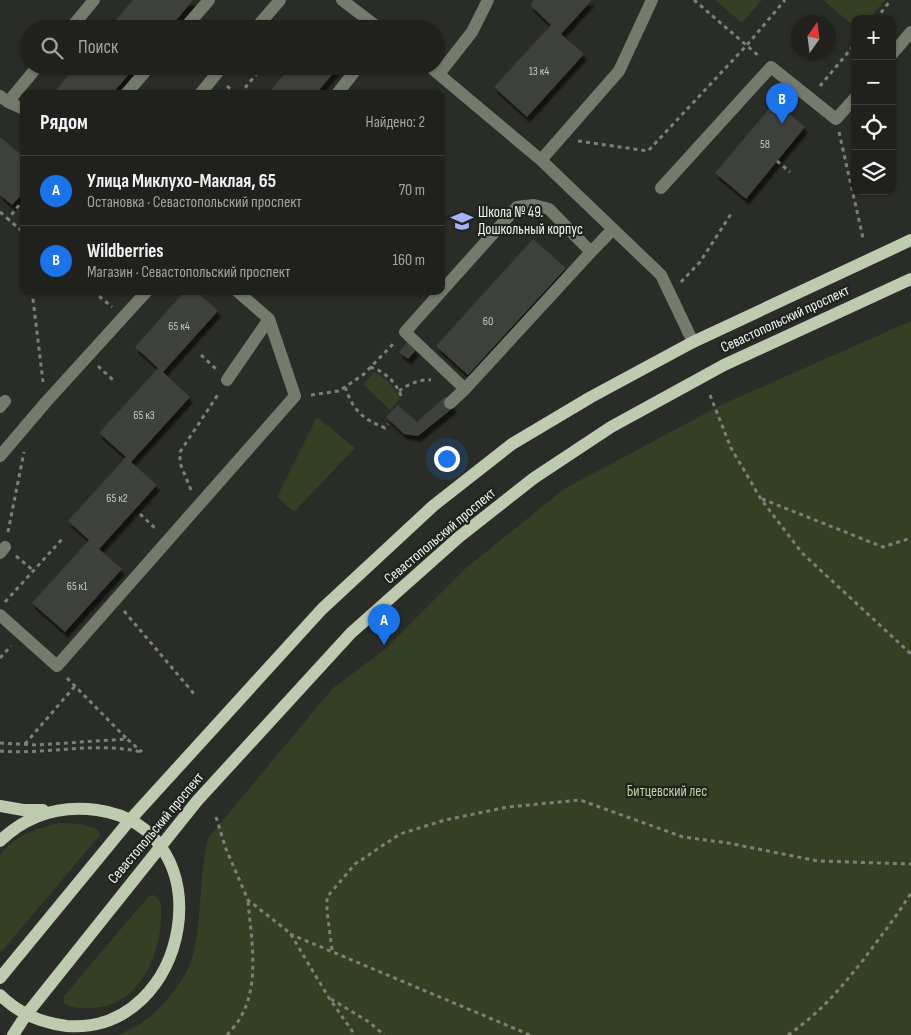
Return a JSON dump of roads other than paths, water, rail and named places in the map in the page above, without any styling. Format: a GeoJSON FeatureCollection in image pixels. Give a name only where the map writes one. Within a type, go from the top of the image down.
{"type":"FeatureCollection","features":[{"type":"Feature","properties":{"kind":"main road","name":"Севастопольский проспект"},"geometry":{"type":"LineString","coordinates":[[0,978],[129,821],[322,609],[433,506],[512,444],[591,397],[693,342],[911,240]]}},
{"type":"Feature","properties":{"kind":"main road","name":"Севастопольский проспект"},"geometry":{"type":"LineString","coordinates":[[13,1035],[26,1015],[197,801],[352,633],[460,537],[534,478],[611,427],[724,365],[911,279]]}},
{"type":"Feature","properties":{"kind":"main road"},"geometry":{"type":"LineString","coordinates":[[0,806],[23,810],[81,808],[106,812],[129,821],[146,832],[161,846],[173,869],[178,890],[179,916],[170,958],[147,998],[129,1013],[107,1023],[80,1028],[52,1024],[26,1015],[0,995]]}},
{"type":"Feature","properties":{"kind":"main road"},"geometry":{"type":"LineString","coordinates":[[0,841],[12,830],[32,818],[56,810]]}},
{"type":"Feature","properties":{"kind":"lane"},"geometry":{"type":"LineString","coordinates":[[77,20],[94,0]]}},
{"type":"Feature","properties":{"kind":"lane"},"geometry":{"type":"LineString","coordinates":[[192,20],[209,0]]}},
{"type":"Feature","properties":{"kind":"lane"},"geometry":{"type":"LineString","coordinates":[[263,20],[280,0]]}},
{"type":"Feature","properties":{"kind":"lane"},"geometry":{"type":"LineString","coordinates":[[342,0],[368,20]]}},
{"type":"Feature","properties":{"kind":"lane"},"geometry":{"type":"LineString","coordinates":[[445,59],[472,32],[488,0]]}},
{"type":"Feature","properties":{"kind":"lane"},"geometry":{"type":"LineString","coordinates":[[540,160],[619,71],[652,0]]}},
{"type":"Feature","properties":{"kind":"lane"},"geometry":{"type":"LineString","coordinates":[[896,49],[911,32]]}},
{"type":"Feature","properties":{"kind":"lane"},"geometry":{"type":"LineString","coordinates":[[661,188],[771,67],[836,120],[851,103]]}},
{"type":"Feature","properties":{"kind":"lane"},"geometry":{"type":"LineString","coordinates":[[20,107],[4,99],[29,75]]}},
{"type":"Feature","properties":{"kind":"lane"},"geometry":{"type":"LineString","coordinates":[[129,90],[142,75]]}},
{"type":"Feature","properties":{"kind":"lane"},"geometry":{"type":"LineString","coordinates":[[203,90],[216,75]]}},
{"type":"Feature","properties":{"kind":"lane"},"geometry":{"type":"LineString","coordinates":[[340,90],[352,75]]}},
{"type":"Feature","properties":{"kind":"lane"},"geometry":{"type":"LineString","coordinates":[[440,75],[540,160],[661,275],[693,342]]}},
{"type":"Feature","properties":{"kind":"lane"},"geometry":{"type":"LineString","coordinates":[[445,287],[517,207],[534,205],[549,209],[591,252]]}},
{"type":"Feature","properties":{"kind":"lane"},"geometry":{"type":"LineString","coordinates":[[450,403],[613,229]]}},
{"type":"Feature","properties":{"kind":"lane"},"geometry":{"type":"LineString","coordinates":[[0,456],[46,402],[143,295]]}},
{"type":"Feature","properties":{"kind":"lane"},"geometry":{"type":"LineString","coordinates":[[0,615],[57,666],[295,396],[269,319],[242,295]]}},
{"type":"Feature","properties":{"kind":"lane"},"geometry":{"type":"LineString","coordinates":[[438,295],[405,332],[465,389]]}},
{"type":"Feature","properties":{"kind":"lane"},"geometry":{"type":"LineString","coordinates":[[227,380],[269,319]]}},
{"type":"Feature","properties":{"kind":"place","name":"Wildberries"},"geometry":{"type":"Point","coordinates":[782,124]}},
{"type":"Feature","properties":{"kind":"place","name":"Школа № 49. Дошкольный корпус"},"geometry":{"type":"Point","coordinates":[462,221]}},
{"type":"Feature","properties":{"kind":"place","name":"Улица Миклухо-Маклая, 65"},"geometry":{"type":"Point","coordinates":[384,645]}},
{"type":"Feature","properties":{"kind":"park label","name":"Битцевский лес"},"geometry":{"type":"Point","coordinates":[667,791]}}]}
